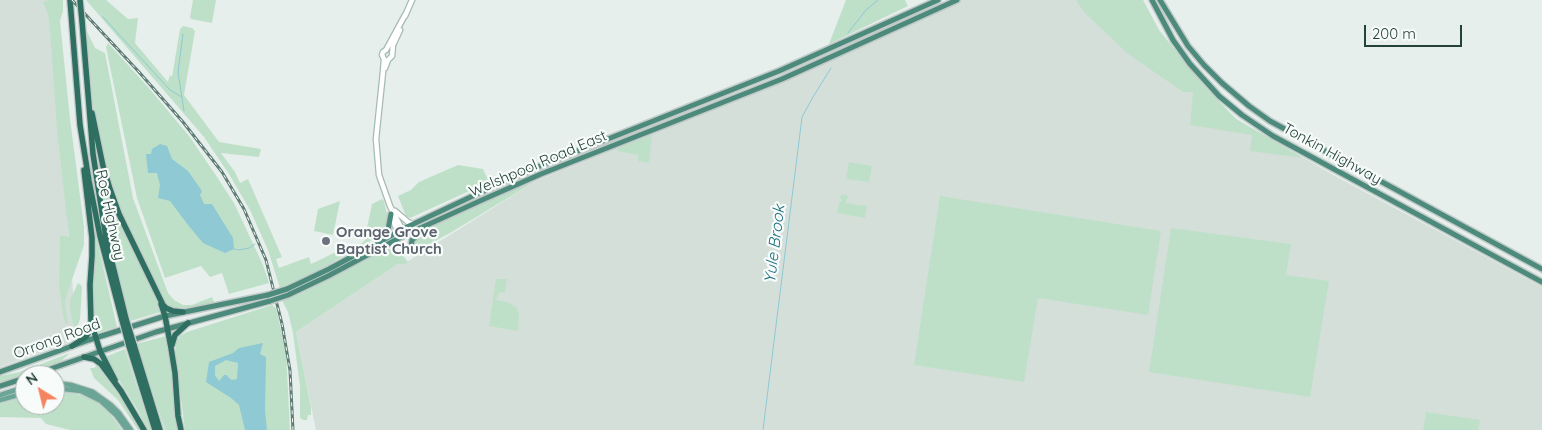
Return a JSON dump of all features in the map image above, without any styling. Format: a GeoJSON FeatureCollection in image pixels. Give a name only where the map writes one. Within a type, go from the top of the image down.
{"type":"FeatureCollection","features":[{"type":"Feature","properties":{"kind":"highway","name":"Roe Highway"},"geometry":{"type":"LineString","coordinates":[[70,0],[80,126],[89,181],[100,236],[124,320]]}},
{"type":"Feature","properties":{"kind":"highway","name":"Roe Highway"},"geometry":{"type":"LineString","coordinates":[[80,0],[93,154],[103,220],[129,344],[155,430]]}},
{"type":"Feature","properties":{"kind":"highway","name":"Welshpool Road East"},"geometry":{"type":"LineString","coordinates":[[287,292],[413,224],[540,166],[779,71],[938,0]]}},
{"type":"Feature","properties":{"kind":"highway","name":"Welshpool Road East"},"geometry":{"type":"LineString","coordinates":[[129,344],[167,329],[269,298],[328,276],[403,237],[541,174],[782,79],[957,0]]}},
{"type":"Feature","properties":{"kind":"highway","name":"Tonkin Highway"},"geometry":{"type":"LineString","coordinates":[[1152,0],[1173,40],[1190,64],[1242,116],[1273,136],[1542,282]]}},
{"type":"Feature","properties":{"kind":"highway","name":"Tonkin Highway"},"geometry":{"type":"LineString","coordinates":[[1160,0],[1184,39],[1204,65],[1242,100],[1270,122],[1542,269]]}},
{"type":"Feature","properties":{"kind":"highway"},"geometry":{"type":"LineString","coordinates":[[779,71],[782,79]]}},
{"type":"Feature","properties":{"kind":"highway"},"geometry":{"type":"LineString","coordinates":[[87,86],[103,166],[123,221],[166,308],[173,312],[183,312]]}},
{"type":"Feature","properties":{"kind":"highway"},"geometry":{"type":"LineString","coordinates":[[72,346],[86,337],[90,330],[91,322],[92,238],[80,126]]}},
{"type":"Feature","properties":{"kind":"highway"},"geometry":{"type":"LineString","coordinates":[[411,247],[412,240],[421,232],[458,215],[464,209]]}},
{"type":"Feature","properties":{"kind":"highway"},"geometry":{"type":"LineString","coordinates":[[377,242],[388,230],[391,210]]}},
{"type":"Feature","properties":{"kind":"highway"},"geometry":{"type":"LineString","coordinates":[[155,285],[165,316],[171,348],[181,430]]}},
{"type":"Feature","properties":{"kind":"highway","name":"Welshpool Road East"},"geometry":{"type":"LineString","coordinates":[[123,328],[183,312],[269,298]]}},
{"type":"Feature","properties":{"kind":"highway"},"geometry":{"type":"LineString","coordinates":[[91,322],[100,351],[117,385],[144,430]]}},
{"type":"Feature","properties":{"kind":"highway"},"geometry":{"type":"LineString","coordinates":[[171,348],[174,336],[178,330],[188,323]]}},
{"type":"Feature","properties":{"kind":"highway","name":"Orrong Road"},"geometry":{"type":"LineString","coordinates":[[0,372],[123,328]]}},
{"type":"Feature","properties":{"kind":"highway","name":"Roe Highway"},"geometry":{"type":"LineString","coordinates":[[129,344],[160,430]]}},
{"type":"Feature","properties":{"kind":"highway","name":"Orrong Road"},"geometry":{"type":"LineString","coordinates":[[61,365],[100,351],[129,344]]}},
{"type":"Feature","properties":{"kind":"highway"},"geometry":{"type":"LineString","coordinates":[[84,357],[97,361],[117,385]]}},
{"type":"Feature","properties":{"kind":"highway","name":"Orrong Road"},"geometry":{"type":"LineString","coordinates":[[0,386],[15,381]]}},
{"type":"Feature","properties":{"kind":"main road"},"geometry":{"type":"LineString","coordinates":[[389,51],[412,0]]}},
{"type":"Feature","properties":{"kind":"main road"},"geometry":{"type":"LineString","coordinates":[[386,59],[382,55],[383,52],[389,51]]}},
{"type":"Feature","properties":{"kind":"main road"},"geometry":{"type":"LineString","coordinates":[[386,59],[392,56],[389,51]]}},
{"type":"Feature","properties":{"kind":"main road"},"geometry":{"type":"LineString","coordinates":[[386,59],[376,139],[379,175],[403,237]]}},
{"type":"Feature","properties":{"kind":"main road"},"geometry":{"type":"LineString","coordinates":[[391,210],[413,224]]}},
{"type":"Feature","properties":{"kind":"main road"},"geometry":{"type":"LineString","coordinates":[[65,384],[93,392],[111,405],[131,430]]}},
{"type":"Feature","properties":{"kind":"main road"},"geometry":{"type":"LineString","coordinates":[[65,389],[82,392],[101,402],[116,415],[127,430]]}},
{"type":"Feature","properties":{"kind":"main road"},"geometry":{"type":"LineString","coordinates":[[0,395],[15,390]]}},
{"type":"Feature","properties":{"kind":"main road"},"geometry":{"type":"LineString","coordinates":[[0,400],[15,396]]}},
{"type":"Feature","properties":{"kind":"shaded area"},"geometry":{"type":"Polygon","coordinates":[[[0,0],[50,0],[75,316],[69,342],[0,367],[0,0]]]}},
{"type":"Feature","properties":{"kind":"shaded area"},"geometry":{"type":"Polygon","coordinates":[[[961,0],[1143,0],[1159,30],[1185,67],[1236,119],[1335,176],[1542,287],[1542,430],[316,430],[296,332],[398,264],[405,263],[536,181],[715,108],[961,0]]]}},
{"type":"Feature","properties":{"kind":"green space"},"geometry":{"type":"Polygon","coordinates":[[[63,0],[63,11],[60,21],[84,227],[84,245],[66,297],[65,305],[68,324],[66,324],[63,315],[59,285],[60,235],[69,237],[57,130],[50,31],[48,14],[43,2],[63,0]]]}},
{"type":"Feature","properties":{"kind":"green space"},"geometry":{"type":"Polygon","coordinates":[[[86,0],[106,0],[128,19],[138,18],[135,43],[168,82],[170,75],[172,77],[180,29],[183,26],[192,28],[195,31],[184,95],[219,142],[261,149],[259,157],[221,153],[235,172],[240,183],[248,179],[282,257],[276,259],[279,268],[309,257],[311,264],[362,243],[368,237],[367,228],[372,204],[382,199],[388,219],[385,230],[377,237],[321,270],[280,288],[268,250],[250,210],[229,174],[204,137],[86,0]]]}},
{"type":"Feature","properties":{"kind":"green space"},"geometry":{"type":"Polygon","coordinates":[[[193,0],[216,0],[212,23],[191,19],[193,0]]]}},
{"type":"Feature","properties":{"kind":"green space"},"geometry":{"type":"Polygon","coordinates":[[[846,0],[905,0],[908,6],[829,44],[846,0]]]}},
{"type":"Feature","properties":{"kind":"green space"},"geometry":{"type":"Polygon","coordinates":[[[1076,0],[1143,0],[1159,30],[1206,88],[1236,119],[1303,158],[1250,151],[1252,135],[1190,125],[1193,92],[1183,92],[1127,53],[1084,12],[1076,0]]]}},
{"type":"Feature","properties":{"kind":"green space"},"geometry":{"type":"Polygon","coordinates":[[[82,21],[95,48],[105,53],[133,198],[168,293],[174,300],[183,305],[192,305],[212,297],[214,302],[183,312],[166,308],[133,242],[103,166],[87,86],[82,21]]]}},
{"type":"Feature","properties":{"kind":"green space"},"geometry":{"type":"Polygon","coordinates":[[[108,43],[189,136],[215,174],[234,203],[263,265],[269,283],[229,294],[222,273],[210,277],[201,266],[165,278],[137,198],[106,47],[108,43]]]}},
{"type":"Feature","properties":{"kind":"green space"},"geometry":{"type":"Polygon","coordinates":[[[652,135],[649,163],[638,161],[638,155],[617,151],[618,148],[652,135]]]}},
{"type":"Feature","properties":{"kind":"green space"},"geometry":{"type":"Polygon","coordinates":[[[96,154],[117,214],[157,296],[160,312],[131,321],[120,287],[107,227],[96,154]]]}},
{"type":"Feature","properties":{"kind":"green space"},"geometry":{"type":"Polygon","coordinates":[[[849,162],[872,166],[869,182],[846,179],[849,162]]]}},
{"type":"Feature","properties":{"kind":"green space"},"geometry":{"type":"Polygon","coordinates":[[[458,165],[483,169],[489,182],[410,218],[406,216],[398,196],[411,190],[419,182],[458,165]]]}},
{"type":"Feature","properties":{"kind":"green space"},"geometry":{"type":"Polygon","coordinates":[[[536,181],[426,246],[422,253],[417,256],[413,245],[414,241],[418,235],[430,227],[459,215],[468,208],[536,181]]]}},
{"type":"Feature","properties":{"kind":"green space"},"geometry":{"type":"Polygon","coordinates":[[[842,194],[848,197],[845,203],[867,206],[865,218],[837,213],[839,202],[842,202],[840,197],[842,194]]]}},
{"type":"Feature","properties":{"kind":"green space"},"geometry":{"type":"Polygon","coordinates":[[[940,196],[1161,231],[1148,315],[1038,298],[1024,382],[914,365],[940,196]]]}},
{"type":"Feature","properties":{"kind":"green space"},"geometry":{"type":"Polygon","coordinates":[[[340,201],[333,235],[314,231],[318,209],[340,201]]]}},
{"type":"Feature","properties":{"kind":"green space"},"geometry":{"type":"Polygon","coordinates":[[[90,210],[117,327],[97,333],[93,308],[94,245],[90,210]]]}},
{"type":"Feature","properties":{"kind":"green space"},"geometry":{"type":"Polygon","coordinates":[[[1171,228],[1291,244],[1286,275],[1329,281],[1310,397],[1149,372],[1171,228]]]}},
{"type":"Feature","properties":{"kind":"green space"},"geometry":{"type":"Polygon","coordinates":[[[385,249],[399,251],[408,262],[398,264],[296,332],[311,407],[311,415],[308,415],[307,420],[303,420],[300,418],[300,386],[293,333],[288,312],[282,300],[385,249]]]}},
{"type":"Feature","properties":{"kind":"green space"},"geometry":{"type":"Polygon","coordinates":[[[496,279],[507,279],[505,292],[499,293],[496,300],[507,302],[516,307],[519,315],[518,331],[489,326],[496,279]]]}},
{"type":"Feature","properties":{"kind":"green space"},"geometry":{"type":"Polygon","coordinates":[[[78,283],[82,287],[80,319],[74,329],[70,300],[78,283]]]}},
{"type":"Feature","properties":{"kind":"green space"},"geometry":{"type":"Polygon","coordinates":[[[272,305],[276,308],[286,352],[290,430],[185,430],[175,353],[176,343],[180,336],[187,332],[272,305]]]}},
{"type":"Feature","properties":{"kind":"green space"},"geometry":{"type":"Polygon","coordinates":[[[166,336],[170,352],[179,430],[165,430],[136,344],[166,336]]]}},
{"type":"Feature","properties":{"kind":"green space"},"geometry":{"type":"Polygon","coordinates":[[[125,349],[152,430],[148,430],[105,357],[125,349]]]}},
{"type":"Feature","properties":{"kind":"green space"},"geometry":{"type":"Polygon","coordinates":[[[70,353],[54,365],[38,365],[70,353]]]}},
{"type":"Feature","properties":{"kind":"green space"},"geometry":{"type":"Polygon","coordinates":[[[97,365],[124,402],[141,430],[138,430],[118,400],[94,378],[90,368],[94,368],[97,365]]]}},
{"type":"Feature","properties":{"kind":"green space"},"geometry":{"type":"Polygon","coordinates":[[[15,373],[15,379],[0,384],[0,376],[15,373]]]}},
{"type":"Feature","properties":{"kind":"green space"},"geometry":{"type":"Polygon","coordinates":[[[65,392],[81,395],[96,401],[109,412],[122,430],[70,430],[46,424],[41,418],[0,417],[0,402],[15,398],[15,415],[65,415],[65,392]]]}},
{"type":"Feature","properties":{"kind":"green space"},"geometry":{"type":"Polygon","coordinates":[[[1426,412],[1480,420],[1478,430],[1423,430],[1426,412]]]}},
{"type":"Feature","properties":{"kind":"water"},"geometry":{"type":"Polygon","coordinates":[[[160,144],[167,146],[172,159],[188,171],[202,191],[200,195],[204,204],[212,204],[233,238],[234,249],[225,253],[203,243],[170,201],[158,198],[160,185],[157,173],[148,173],[146,154],[151,154],[152,149],[160,144]]]}},
{"type":"Feature","properties":{"kind":"water"},"geometry":{"type":"Polygon","coordinates":[[[263,343],[260,354],[266,357],[265,411],[267,430],[245,430],[239,405],[206,382],[209,362],[233,353],[239,348],[263,343]],[[226,360],[215,366],[215,375],[219,381],[224,375],[227,375],[232,380],[237,379],[238,363],[226,360]]]}},
{"type":"Feature","properties":{"kind":"waterway","name":"Yule Brook"},"geometry":{"type":"LineString","coordinates":[[848,33],[866,10],[878,0]]}},
{"type":"Feature","properties":{"kind":"waterway"},"geometry":{"type":"LineString","coordinates":[[103,17],[170,90],[182,97]]}},
{"type":"Feature","properties":{"kind":"waterway"},"geometry":{"type":"LineString","coordinates":[[183,34],[178,72],[184,111]]}},
{"type":"Feature","properties":{"kind":"waterway","name":"Yule Brook"},"geometry":{"type":"LineString","coordinates":[[763,430],[802,117],[831,68]]}},
{"type":"Feature","properties":{"kind":"waterway"},"geometry":{"type":"LineString","coordinates":[[234,249],[249,248],[255,244]]}},
{"type":"Feature","properties":{"kind":"railway"},"geometry":{"type":"LineString","coordinates":[[72,0],[183,122],[222,172],[244,209],[266,260],[282,324],[290,370],[293,430]]}},
{"type":"Feature","properties":{"kind":"place","name":"Orange Grove Baptist Church"},"geometry":{"type":"Point","coordinates":[326,241]}}]}
